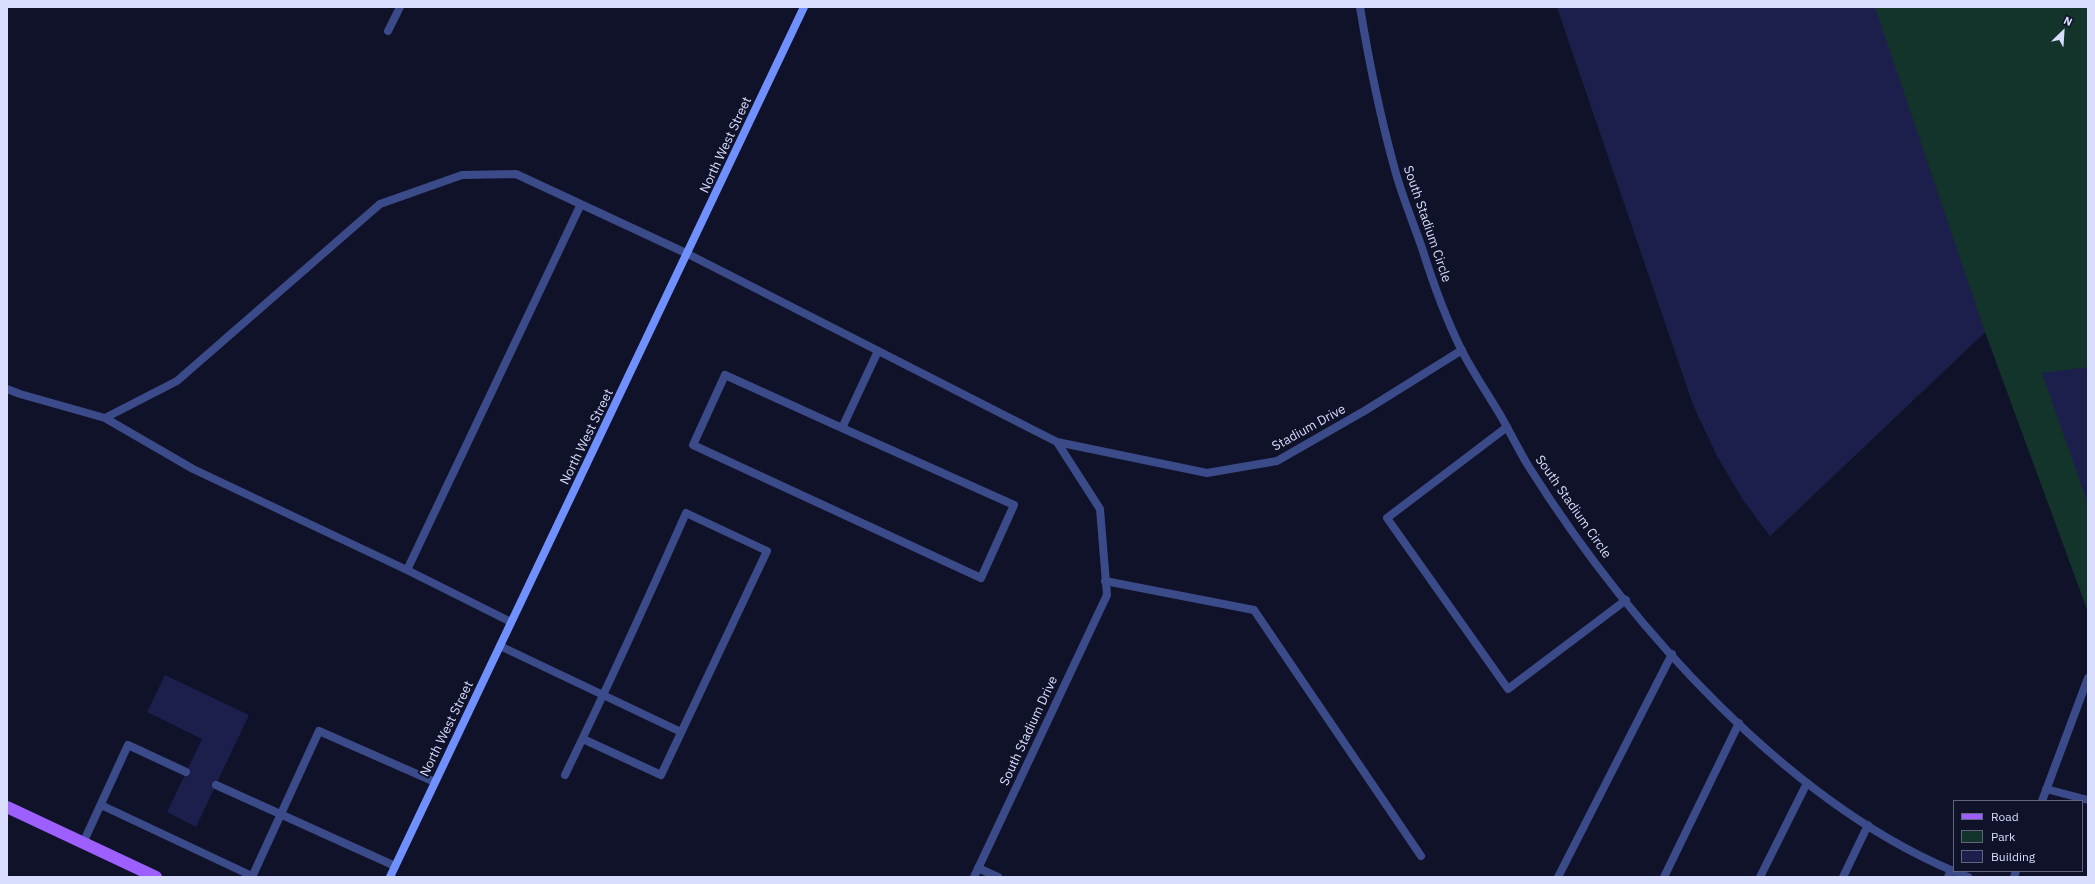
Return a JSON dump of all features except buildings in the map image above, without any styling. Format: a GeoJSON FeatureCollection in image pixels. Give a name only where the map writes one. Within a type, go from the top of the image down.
{"type":"FeatureCollection","features":[{"type":"Feature","properties":{"kind":"main road"},"geometry":{"type":"LineString","coordinates":[[7,807],[156,877]]}},
{"type":"Feature","properties":{"kind":"street"},"geometry":{"type":"LineString","coordinates":[[388,31],[400,7]]}},
{"type":"Feature","properties":{"kind":"street","name":"North West Street"},"geometry":{"type":"LineString","coordinates":[[390,877],[688,254],[804,7]]}},
{"type":"Feature","properties":{"kind":"street","name":"South Stadium Circle"},"geometry":{"type":"LineString","coordinates":[[1360,7],[1370,69],[1395,171],[1429,270],[1462,350],[1528,466],[1586,551],[1672,654],[1702,687],[1770,753],[1835,805],[1950,873],[1968,877]]}},
{"type":"Feature","properties":{"kind":"street","name":"Stadium Drive"},"geometry":{"type":"LineString","coordinates":[[105,418],[177,380],[380,204],[462,175],[516,174],[688,254],[1057,442],[1207,473],[1277,461],[1366,410],[1462,350]]}},
{"type":"Feature","properties":{"kind":"street"},"geometry":{"type":"LineString","coordinates":[[407,570],[581,204]]}},
{"type":"Feature","properties":{"kind":"street"},"geometry":{"type":"LineString","coordinates":[[842,428],[878,351]]}},
{"type":"Feature","properties":{"kind":"street"},"geometry":{"type":"LineString","coordinates":[[725,375],[842,428],[1014,505],[982,578],[693,445],[725,375]]}},
{"type":"Feature","properties":{"kind":"street"},"geometry":{"type":"LineString","coordinates":[[7,389],[105,418],[193,469],[407,570],[511,622]]}},
{"type":"Feature","properties":{"kind":"street"},"geometry":{"type":"LineString","coordinates":[[1507,427],[1387,518],[1508,689],[1626,600]]}},
{"type":"Feature","properties":{"kind":"street"},"geometry":{"type":"LineString","coordinates":[[1057,442],[1100,509],[1106,581],[1254,610],[1421,856]]}},
{"type":"Feature","properties":{"kind":"street"},"geometry":{"type":"LineString","coordinates":[[566,775],[583,739],[604,695],[686,513],[767,551],[661,775],[583,739]]}},
{"type":"Feature","properties":{"kind":"street","name":"South Stadium Drive"},"geometry":{"type":"LineString","coordinates":[[974,877],[1107,595],[1106,581]]}},
{"type":"Feature","properties":{"kind":"street"},"geometry":{"type":"LineString","coordinates":[[500,646],[681,732]]}},
{"type":"Feature","properties":{"kind":"street"},"geometry":{"type":"LineString","coordinates":[[1558,877],[1672,654]]}},
{"type":"Feature","properties":{"kind":"street"},"geometry":{"type":"LineString","coordinates":[[2042,800],[2088,678]]}},
{"type":"Feature","properties":{"kind":"street"},"geometry":{"type":"LineString","coordinates":[[1664,877],[1740,723]]}},
{"type":"Feature","properties":{"kind":"street"},"geometry":{"type":"LineString","coordinates":[[101,805],[252,876],[319,730],[435,782]]}},
{"type":"Feature","properties":{"kind":"street"},"geometry":{"type":"LineString","coordinates":[[83,843],[128,745],[186,772]]}},
{"type":"Feature","properties":{"kind":"street"},"geometry":{"type":"LineString","coordinates":[[1760,877],[1807,783]]}},
{"type":"Feature","properties":{"kind":"street"},"geometry":{"type":"LineString","coordinates":[[216,785],[395,866]]}},
{"type":"Feature","properties":{"kind":"street"},"geometry":{"type":"LineString","coordinates":[[2046,789],[2088,800]]}},
{"type":"Feature","properties":{"kind":"street"},"geometry":{"type":"LineString","coordinates":[[1844,877],[1868,825]]}},
{"type":"Feature","properties":{"kind":"street"},"geometry":{"type":"LineString","coordinates":[[978,868],[998,877]]}},
{"type":"Feature","properties":{"kind":"green space"},"geometry":{"type":"Polygon","coordinates":[[[1557,7],[2088,7],[2088,612],[1985,332],[1770,536],[1748,505],[1729,473],[1694,407],[1557,7]]]}}]}
